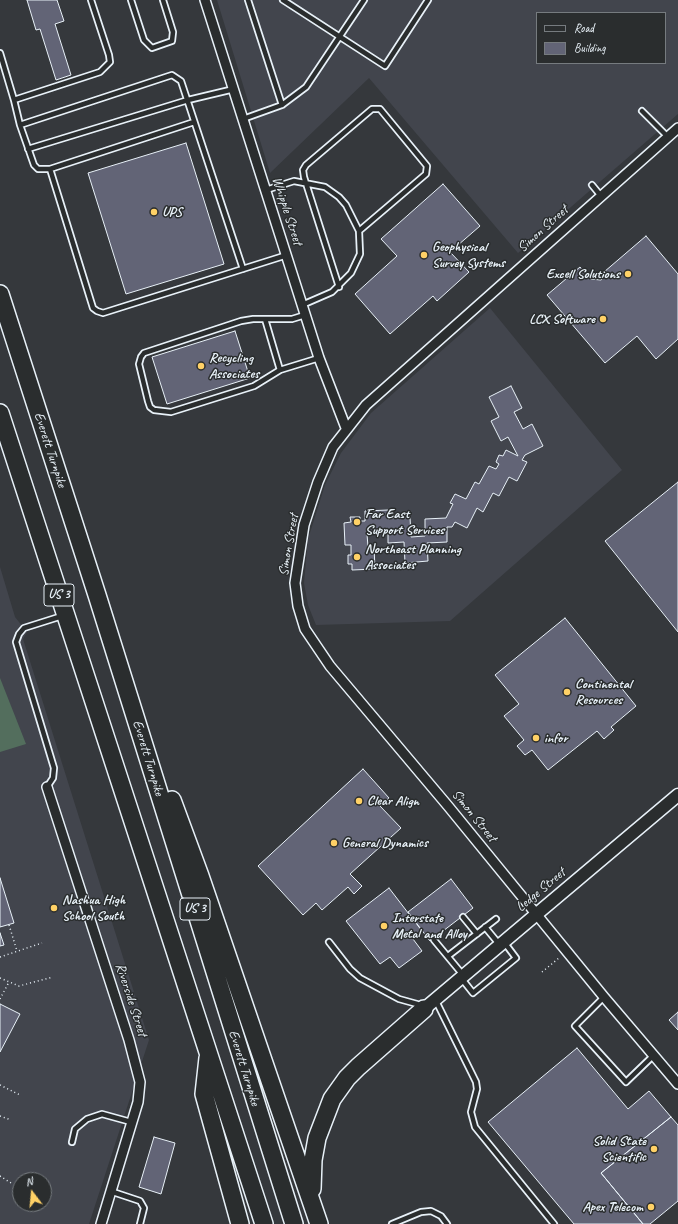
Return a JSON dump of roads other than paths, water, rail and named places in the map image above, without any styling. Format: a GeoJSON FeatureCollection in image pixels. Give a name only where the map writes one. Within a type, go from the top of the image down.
{"type":"FeatureCollection","features":[{"type":"Feature","properties":{"kind":"highway","name":"Everett Turnpike"},"geometry":{"type":"LineString","coordinates":[[0,294],[97,595],[294,1224]]}},
{"type":"Feature","properties":{"kind":"highway","name":"Everett Turnpike"},"geometry":{"type":"LineString","coordinates":[[0,413],[264,1224]]}},
{"type":"Feature","properties":{"kind":"highway"},"geometry":{"type":"LineString","coordinates":[[97,595],[200,876],[317,1218]]}},
{"type":"Feature","properties":{"kind":"highway"},"geometry":{"type":"LineString","coordinates":[[317,1218],[312,1181],[315,1148],[321,1125],[332,1099],[347,1078],[358,1067],[430,1004]]}},
{"type":"Feature","properties":{"kind":"highway"},"geometry":{"type":"LineString","coordinates":[[208,1052],[204,1094],[240,1224]]}},
{"type":"Feature","properties":{"kind":"street","name":"Whipple Street"},"geometry":{"type":"LineString","coordinates":[[205,0],[319,358],[346,428]]}},
{"type":"Feature","properties":{"kind":"street","name":"Simon Street"},"geometry":{"type":"LineString","coordinates":[[678,128],[366,405],[346,428],[325,462],[304,525],[295,583],[298,606],[305,628],[330,666],[448,806],[604,997],[678,1084]]}},
{"type":"Feature","properties":{"kind":"street","name":"Riverside Street"},"geometry":{"type":"LineString","coordinates":[[47,787],[138,1072],[140,1088],[100,1224]]}},
{"type":"Feature","properties":{"kind":"street","name":"Ledge Street"},"geometry":{"type":"LineString","coordinates":[[430,1004],[678,795]]}},
{"type":"Feature","properties":{"kind":"lane"},"geometry":{"type":"LineString","coordinates":[[14,100],[100,72],[110,62],[91,0]]}},
{"type":"Feature","properties":{"kind":"lane"},"geometry":{"type":"LineString","coordinates":[[131,0],[144,40],[152,48],[172,41],[173,32],[163,0]]}},
{"type":"Feature","properties":{"kind":"lane"},"geometry":{"type":"LineString","coordinates":[[248,0],[282,105]]}},
{"type":"Feature","properties":{"kind":"lane"},"geometry":{"type":"LineString","coordinates":[[283,0],[385,66],[428,0]]}},
{"type":"Feature","properties":{"kind":"lane"},"geometry":{"type":"LineString","coordinates":[[244,119],[282,105],[306,87],[364,0]]}},
{"type":"Feature","properties":{"kind":"lane"},"geometry":{"type":"LineString","coordinates":[[0,53],[20,125],[34,165],[38,169],[50,169],[194,122]]}},
{"type":"Feature","properties":{"kind":"lane"},"geometry":{"type":"LineString","coordinates":[[20,125],[172,76],[181,81],[243,269]]}},
{"type":"Feature","properties":{"kind":"lane"},"geometry":{"type":"LineString","coordinates":[[28,149],[188,100],[234,89]]}},
{"type":"Feature","properties":{"kind":"lane"},"geometry":{"type":"LineString","coordinates":[[339,287],[306,182],[304,170],[306,165],[372,109],[380,109],[428,166],[426,174],[359,231]]}},
{"type":"Feature","properties":{"kind":"lane"},"geometry":{"type":"LineString","coordinates":[[642,111],[668,137]]}},
{"type":"Feature","properties":{"kind":"lane"},"geometry":{"type":"LineString","coordinates":[[50,169],[93,308],[96,311],[103,312],[287,255]]}},
{"type":"Feature","properties":{"kind":"lane"},"geometry":{"type":"LineString","coordinates":[[266,190],[294,181],[306,182],[325,187],[339,197],[351,213],[359,231],[360,254],[357,263],[339,287],[320,299],[302,305]]}},
{"type":"Feature","properties":{"kind":"lane"},"geometry":{"type":"LineString","coordinates":[[592,185],[602,196]]}},
{"type":"Feature","properties":{"kind":"lane"},"geometry":{"type":"LineString","coordinates":[[305,315],[292,319],[241,321],[144,353],[139,364],[148,401],[150,407],[154,410],[171,412],[254,386],[280,370],[319,358]]}},
{"type":"Feature","properties":{"kind":"lane"},"geometry":{"type":"LineString","coordinates":[[265,319],[280,370]]}},
{"type":"Feature","properties":{"kind":"lane"},"geometry":{"type":"LineString","coordinates":[[47,787],[53,778],[54,768],[16,642],[19,634],[24,628],[65,615]]}},
{"type":"Feature","properties":{"kind":"lane"},"geometry":{"type":"LineString","coordinates":[[463,917],[477,934]]}},
{"type":"Feature","properties":{"kind":"lane"},"geometry":{"type":"LineString","coordinates":[[448,956],[496,918]]}},
{"type":"Feature","properties":{"kind":"lane"},"geometry":{"type":"LineString","coordinates":[[434,940],[448,956],[473,993],[516,958],[485,927]]}},
{"type":"Feature","properties":{"kind":"lane"},"geometry":{"type":"LineString","coordinates":[[329,942],[350,969],[360,978],[399,999],[417,1004],[430,1004],[474,1078],[477,1089],[471,1107],[471,1117],[475,1127],[554,1224]]}},
{"type":"Feature","properties":{"kind":"lane"},"geometry":{"type":"LineString","coordinates":[[604,997],[575,1026],[626,1082],[654,1055]]}},
{"type":"Feature","properties":{"kind":"lane"},"geometry":{"type":"LineString","coordinates":[[72,1142],[75,1129],[87,1119],[102,1114],[131,1122]]}},
{"type":"Feature","properties":{"kind":"lane"},"geometry":{"type":"LineString","coordinates":[[110,1191],[140,1201],[144,1208],[140,1224]]}},
{"type":"Feature","properties":{"kind":"lane"},"geometry":{"type":"LineString","coordinates":[[392,1224],[421,1212],[430,1211],[441,1216],[447,1224]]}},
{"type":"Feature","properties":{"kind":"place","name":"UPS"},"geometry":{"type":"Point","coordinates":[154,212]}},
{"type":"Feature","properties":{"kind":"place","name":"Geophysical Survey Systems"},"geometry":{"type":"Point","coordinates":[424,255]}},
{"type":"Feature","properties":{"kind":"place","name":"Excell Solutions"},"geometry":{"type":"Point","coordinates":[628,274]}},
{"type":"Feature","properties":{"kind":"place","name":"LCX Software"},"geometry":{"type":"Point","coordinates":[603,319]}},
{"type":"Feature","properties":{"kind":"place","name":"Recycling Associates"},"geometry":{"type":"Point","coordinates":[201,366]}},
{"type":"Feature","properties":{"kind":"place","name":"Far East Support Services"},"geometry":{"type":"Point","coordinates":[357,522]}},
{"type":"Feature","properties":{"kind":"place","name":"Northeast Planning Associates"},"geometry":{"type":"Point","coordinates":[357,557]}},
{"type":"Feature","properties":{"kind":"place","name":"Continental Resources"},"geometry":{"type":"Point","coordinates":[567,692]}},
{"type":"Feature","properties":{"kind":"place","name":"infor"},"geometry":{"type":"Point","coordinates":[536,738]}},
{"type":"Feature","properties":{"kind":"place","name":"Clear Align"},"geometry":{"type":"Point","coordinates":[359,801]}},
{"type":"Feature","properties":{"kind":"place","name":"General Dynamics"},"geometry":{"type":"Point","coordinates":[334,843]}},
{"type":"Feature","properties":{"kind":"place","name":"Nashua High School South"},"geometry":{"type":"Point","coordinates":[54,908]}},
{"type":"Feature","properties":{"kind":"place","name":"Interstate Metal and Alloy"},"geometry":{"type":"Point","coordinates":[384,926]}},
{"type":"Feature","properties":{"kind":"place","name":"Solid State Scientific"},"geometry":{"type":"Point","coordinates":[654,1149]}},
{"type":"Feature","properties":{"kind":"place","name":"Apex Telecom"},"geometry":{"type":"Point","coordinates":[651,1207]}}]}
